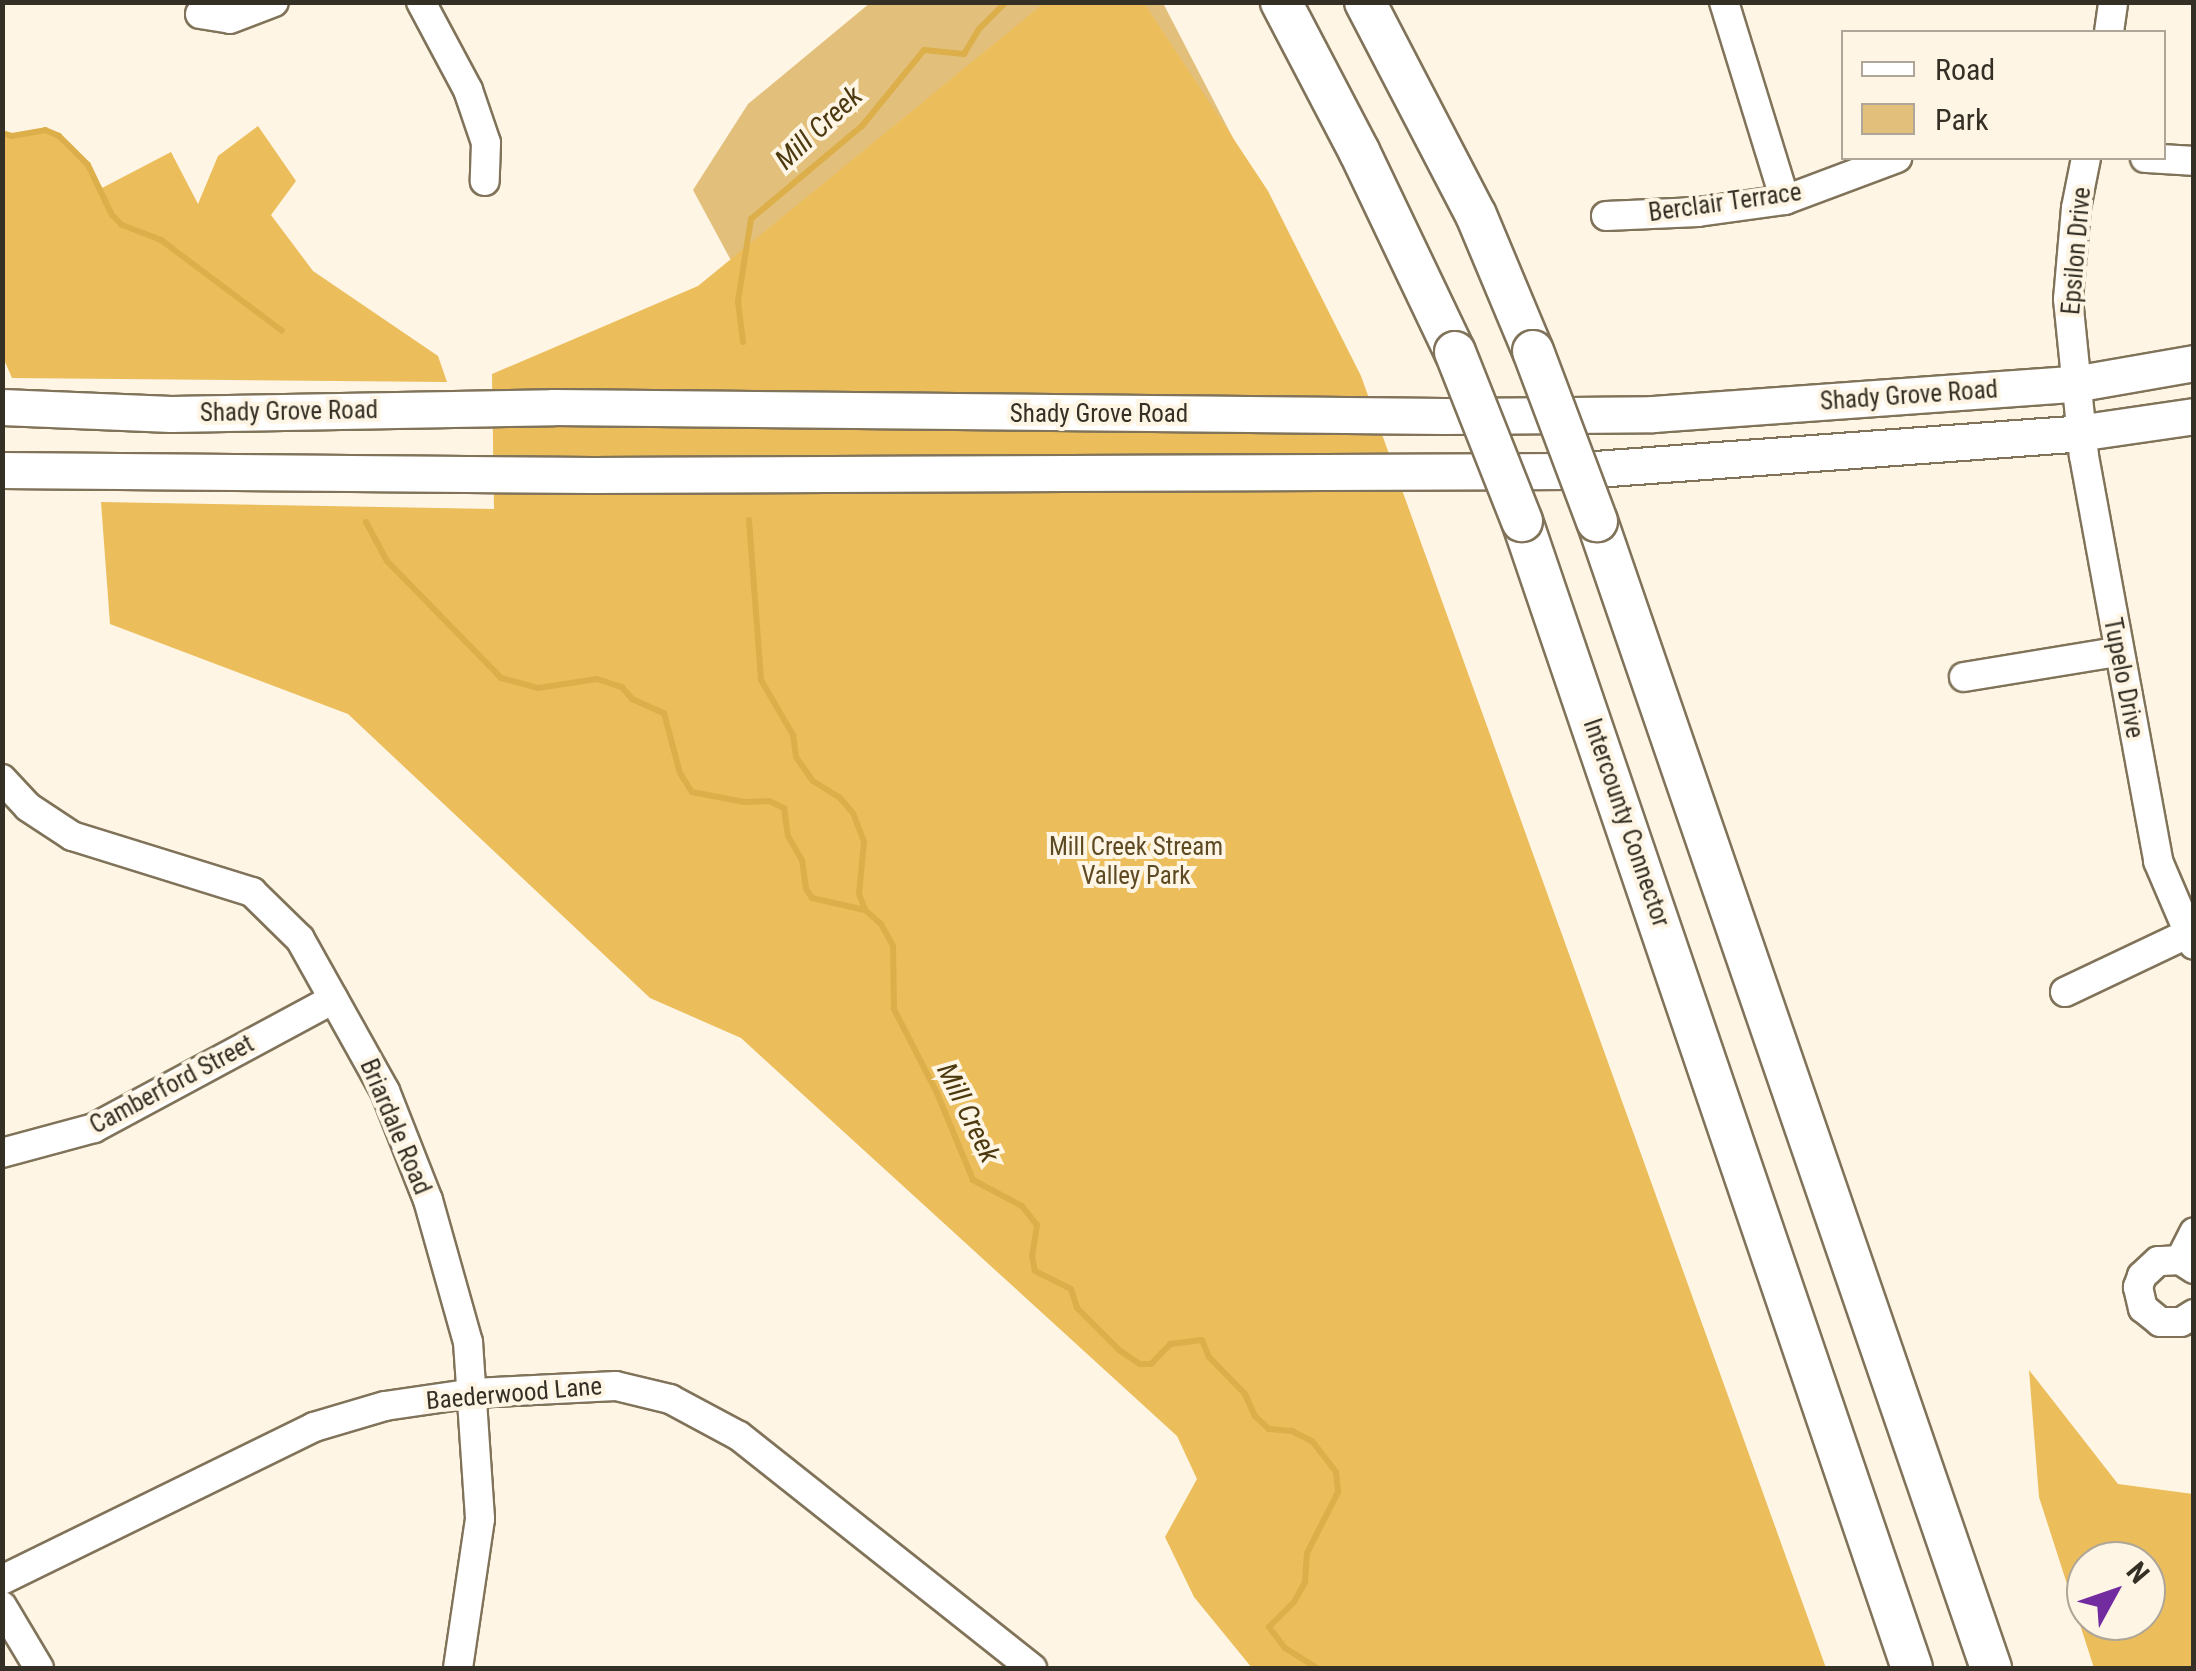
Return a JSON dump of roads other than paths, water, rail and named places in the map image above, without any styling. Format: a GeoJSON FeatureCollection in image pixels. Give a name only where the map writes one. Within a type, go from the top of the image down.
{"type":"FeatureCollection","features":[{"type":"Feature","properties":{"kind":"highway","name":"Intercounty Connector"},"geometry":{"type":"LineString","coordinates":[[1280,2],[1359,151],[1455,352],[1522,521],[1912,1668]]}},
{"type":"Feature","properties":{"kind":"highway"},"geometry":{"type":"LineString","coordinates":[[1364,2],[1476,214],[1597,521],[1991,1668]]}},
{"type":"Feature","properties":{"kind":"main road","name":"Shady Grove Road"},"geometry":{"type":"LineString","coordinates":[[2,470],[592,475],[1568,471],[2078,407],[2194,363]]}},
{"type":"Feature","properties":{"kind":"main road","name":"Shady Grove Road"},"geometry":{"type":"LineString","coordinates":[[2,407],[171,414],[553,407],[1444,416],[2078,407],[2194,416]]}},
{"type":"Feature","properties":{"kind":"street"},"geometry":{"type":"LineString","coordinates":[[200,14],[230,19],[274,2]]}},
{"type":"Feature","properties":{"kind":"street"},"geometry":{"type":"LineString","coordinates":[[421,2],[468,90],[486,142],[485,181]]}},
{"type":"Feature","properties":{"kind":"street"},"geometry":{"type":"LineString","coordinates":[[1724,2],[1785,200]]}},
{"type":"Feature","properties":{"kind":"street"},"geometry":{"type":"LineString","coordinates":[[2109,30],[2113,2]]}},
{"type":"Feature","properties":{"kind":"street"},"geometry":{"type":"LineString","coordinates":[[2166,159],[2194,161]]}},
{"type":"Feature","properties":{"kind":"street","name":"Berclair Terrace"},"geometry":{"type":"LineString","coordinates":[[1606,216],[1698,212],[1785,200],[1893,160]]}},
{"type":"Feature","properties":{"kind":"street","name":"Epsilon Drive"},"geometry":{"type":"LineString","coordinates":[[2078,407],[2068,299],[2076,208],[2086,160]]}},
{"type":"Feature","properties":{"kind":"street","name":"Tupelo Drive"},"geometry":{"type":"LineString","coordinates":[[2078,407],[2117,652],[2158,861],[2190,940]]}},
{"type":"Feature","properties":{"kind":"street"},"geometry":{"type":"LineString","coordinates":[[1964,676],[2117,652]]}},
{"type":"Feature","properties":{"kind":"street","name":"Briardale Road"},"geometry":{"type":"LineString","coordinates":[[2,780],[28,806],[72,836],[252,892],[300,939],[384,1091],[428,1200],[468,1342],[480,1519],[458,1668]]}},
{"type":"Feature","properties":{"kind":"street"},"geometry":{"type":"LineString","coordinates":[[2064,992],[2190,940]]}},
{"type":"Feature","properties":{"kind":"street","name":"Camberford Street"},"geometry":{"type":"LineString","coordinates":[[2,1153],[94,1128],[334,999]]}},
{"type":"Feature","properties":{"kind":"street"},"geometry":{"type":"LineString","coordinates":[[2194,1232],[2187,1265],[2169,1259],[2148,1267],[2138,1287],[2143,1308],[2160,1322],[2181,1322],[2194,1314]]}},
{"type":"Feature","properties":{"kind":"street","name":"Baederwood Lane"},"geometry":{"type":"LineString","coordinates":[[2,1580],[314,1426],[385,1406],[474,1393],[616,1386],[670,1399],[739,1436],[1032,1668]]}},
{"type":"Feature","properties":{"kind":"street"},"geometry":{"type":"LineString","coordinates":[[2,1606],[40,1668]]}},
{"type":"Feature","properties":{"kind":"waterway","name":"Mill Creek"},"geometry":{"type":"LineString","coordinates":[[743,342],[738,301],[751,219],[862,126],[924,50],[964,54],[979,29],[1006,2]]}},
{"type":"Feature","properties":{"kind":"waterway"},"geometry":{"type":"LineString","coordinates":[[2,133],[12,136],[45,130],[59,136],[88,165],[112,215],[122,225],[161,240],[282,331]]}},
{"type":"Feature","properties":{"kind":"waterway","name":"Mill Creek"},"geometry":{"type":"LineString","coordinates":[[749,520],[761,680],[793,735],[796,757],[813,781],[840,798],[853,813],[864,842],[859,894],[865,910],[881,924],[893,946],[894,1009],[937,1093],[973,1180],[1022,1206],[1037,1225],[1032,1256],[1035,1271],[1071,1289],[1077,1308],[1119,1350],[1140,1364],[1151,1364],[1170,1344],[1202,1340],[1209,1357],[1245,1394],[1255,1416],[1269,1429],[1292,1431],[1312,1441],[1336,1472],[1338,1492],[1307,1553],[1305,1582],[1294,1602],[1269,1627],[1285,1648],[1317,1668]]}},
{"type":"Feature","properties":{"kind":"waterway"},"geometry":{"type":"LineString","coordinates":[[366,522],[387,561],[501,678],[538,688],[597,679],[622,687],[632,699],[664,713],[680,773],[692,792],[744,802],[769,801],[784,808],[788,836],[802,860],[806,889],[812,898],[865,910]]}},
{"type":"Feature","properties":{"kind":"park label","name":"Mill Creek Stream Valley Park"},"geometry":{"type":"Point","coordinates":[1136,862]}}]}
